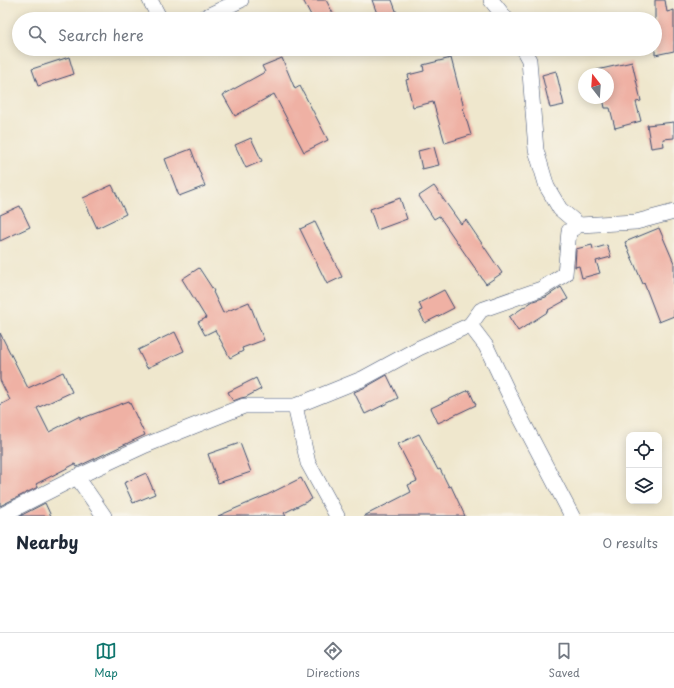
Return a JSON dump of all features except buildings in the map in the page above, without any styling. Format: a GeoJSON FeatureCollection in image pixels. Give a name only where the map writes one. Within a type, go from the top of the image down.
{"type":"FeatureCollection","features":[{"type":"Feature","properties":{"kind":"street"},"geometry":{"type":"LineString","coordinates":[[150,0],[156,12]]}},
{"type":"Feature","properties":{"kind":"street"},"geometry":{"type":"LineString","coordinates":[[215,12],[241,0]]}},
{"type":"Feature","properties":{"kind":"street"},"geometry":{"type":"LineString","coordinates":[[492,0],[501,12]]}},
{"type":"Feature","properties":{"kind":"street"},"geometry":{"type":"LineString","coordinates":[[527,56],[529,60],[536,150],[547,187],[560,209],[579,225]]}},
{"type":"Feature","properties":{"kind":"street"},"geometry":{"type":"LineString","coordinates":[[0,516],[77,477],[146,445],[244,406],[295,406],[362,379],[420,348],[470,325],[481,310],[541,289],[565,274],[569,231],[579,225],[636,222],[674,212]]}},
{"type":"Feature","properties":{"kind":"street"},"geometry":{"type":"LineString","coordinates":[[470,325],[486,346],[517,411],[572,516]]}},
{"type":"Feature","properties":{"kind":"street"},"geometry":{"type":"LineString","coordinates":[[295,406],[308,463],[337,516]]}},
{"type":"Feature","properties":{"kind":"street"},"geometry":{"type":"LineString","coordinates":[[77,477],[104,516]]}}]}
